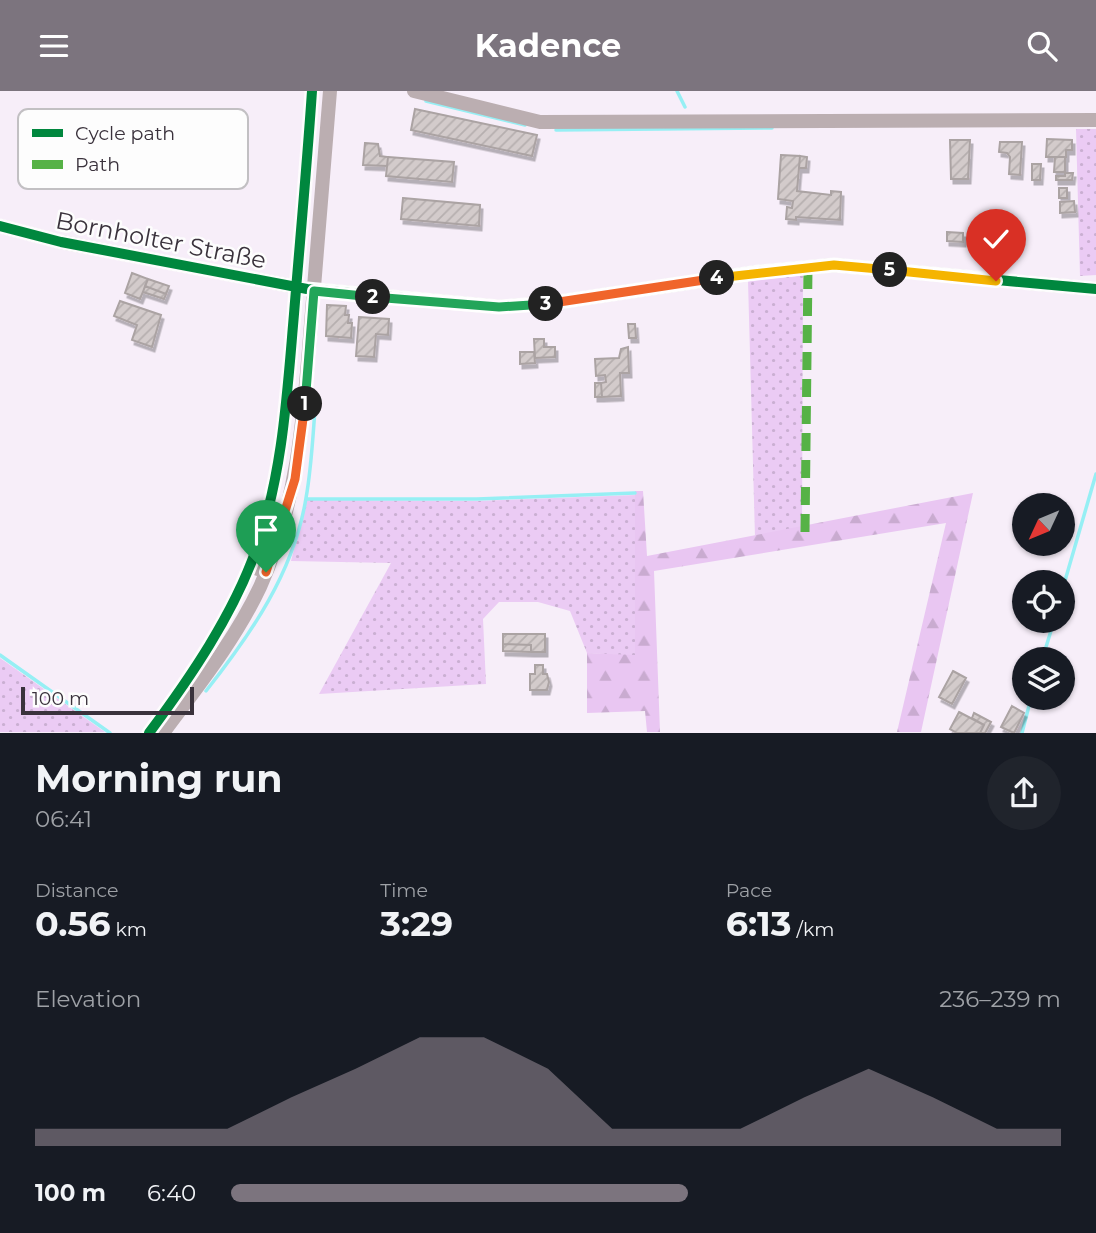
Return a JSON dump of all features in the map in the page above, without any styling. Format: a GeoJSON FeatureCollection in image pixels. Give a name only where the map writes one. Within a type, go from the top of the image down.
{"type":"FeatureCollection","features":[{"type":"Feature","properties":{"kind":"street"},"geometry":{"type":"LineString","coordinates":[[163,733],[246,615],[266,572],[295,479],[302,437],[330,91]]}},
{"type":"Feature","properties":{"kind":"street"},"geometry":{"type":"LineString","coordinates":[[414,91],[540,122],[1096,120]]}},
{"type":"Feature","properties":{"kind":"street"},"geometry":{"type":"LineString","coordinates":[[306,171],[323,174]]}},
{"type":"Feature","properties":{"kind":"street","name":"Bornholter Straße"},"geometry":{"type":"LineString","coordinates":[[0,226],[61,242],[314,291],[521,307],[759,272],[834,265],[1096,289]]}},
{"type":"Feature","properties":{"kind":"street"},"geometry":{"type":"LineString","coordinates":[[250,566],[266,572]]}},
{"type":"Feature","properties":{"kind":"shaded area"},"geometry":{"type":"Polygon","coordinates":[[[1076,129],[1096,129],[1096,275],[1080,276],[1076,129]]]}},
{"type":"Feature","properties":{"kind":"shaded area"},"geometry":{"type":"Polygon","coordinates":[[[803,273],[802,528],[755,537],[748,281],[803,273]]]}},
{"type":"Feature","properties":{"kind":"shaded area"},"geometry":{"type":"Polygon","coordinates":[[[635,495],[635,656],[587,653],[570,611],[538,602],[499,602],[483,619],[486,684],[319,694],[391,563],[291,561],[307,500],[477,501],[635,495]]]}},
{"type":"Feature","properties":{"kind":"shaded area"},"geometry":{"type":"Polygon","coordinates":[[[0,658],[105,732],[0,732],[0,658]]]}},
{"type":"Feature","properties":{"kind":"green space"},"geometry":{"type":"Polygon","coordinates":[[[635,491],[643,491],[647,556],[973,493],[921,732],[897,732],[946,523],[654,571],[660,732],[647,732],[645,711],[587,713],[587,653],[635,655],[635,491]]]}},
{"type":"Feature","properties":{"kind":"building"},"geometry":{"type":"Polygon","coordinates":[[[415,109],[537,135],[532,156],[411,130],[415,109]]]}},
{"type":"Feature","properties":{"kind":"building"},"geometry":{"type":"Polygon","coordinates":[[[1047,139],[1072,140],[1072,150],[1066,150],[1066,157],[1046,157],[1047,139]]]}},
{"type":"Feature","properties":{"kind":"building"},"geometry":{"type":"Polygon","coordinates":[[[950,140],[970,140],[968,179],[951,179],[950,140]]]}},
{"type":"Feature","properties":{"kind":"building"},"geometry":{"type":"Polygon","coordinates":[[[1000,142],[1022,142],[1020,175],[1009,174],[1010,157],[1007,153],[999,152],[1000,142]]]}},
{"type":"Feature","properties":{"kind":"building"},"geometry":{"type":"Polygon","coordinates":[[[365,143],[378,144],[380,156],[388,157],[387,166],[363,165],[365,143]]]}},
{"type":"Feature","properties":{"kind":"building"},"geometry":{"type":"Polygon","coordinates":[[[781,155],[800,156],[797,191],[831,195],[831,191],[841,192],[840,220],[796,217],[796,220],[786,219],[787,207],[792,208],[793,201],[778,199],[781,155]]]}},
{"type":"Feature","properties":{"kind":"building"},"geometry":{"type":"Polygon","coordinates":[[[800,156],[807,157],[806,168],[799,168],[800,156]]]}},
{"type":"Feature","properties":{"kind":"building"},"geometry":{"type":"Polygon","coordinates":[[[388,157],[454,162],[452,182],[386,176],[388,157]]]}},
{"type":"Feature","properties":{"kind":"building"},"geometry":{"type":"Polygon","coordinates":[[[1055,157],[1065,157],[1065,172],[1054,172],[1055,157]]]}},
{"type":"Feature","properties":{"kind":"building"},"geometry":{"type":"Polygon","coordinates":[[[1032,164],[1041,164],[1040,180],[1032,180],[1032,164]]]}},
{"type":"Feature","properties":{"kind":"building"},"geometry":{"type":"Polygon","coordinates":[[[1065,173],[1073,173],[1072,180],[1056,180],[1056,176],[1065,176],[1065,173]]]}},
{"type":"Feature","properties":{"kind":"building"},"geometry":{"type":"Polygon","coordinates":[[[1059,188],[1067,188],[1067,198],[1059,198],[1059,188]]]}},
{"type":"Feature","properties":{"kind":"building"},"geometry":{"type":"Polygon","coordinates":[[[403,198],[480,205],[479,226],[401,219],[403,198]]]}},
{"type":"Feature","properties":{"kind":"building"},"geometry":{"type":"Polygon","coordinates":[[[1074,201],[1075,212],[1060,213],[1060,202],[1074,201]]]}},
{"type":"Feature","properties":{"kind":"building"},"geometry":{"type":"Polygon","coordinates":[[[947,232],[963,233],[963,242],[947,241],[947,232]]]}},
{"type":"Feature","properties":{"kind":"building"},"geometry":{"type":"Polygon","coordinates":[[[132,273],[148,279],[140,299],[125,293],[132,273]]]}},
{"type":"Feature","properties":{"kind":"building"},"geometry":{"type":"Polygon","coordinates":[[[148,279],[169,286],[166,294],[145,286],[148,279]]]}},
{"type":"Feature","properties":{"kind":"building"},"geometry":{"type":"Polygon","coordinates":[[[145,286],[166,294],[164,299],[143,292],[145,286]]]}},
{"type":"Feature","properties":{"kind":"building"},"geometry":{"type":"Polygon","coordinates":[[[120,301],[161,315],[152,347],[132,340],[137,325],[114,316],[120,301]]]}},
{"type":"Feature","properties":{"kind":"building"},"geometry":{"type":"Polygon","coordinates":[[[327,305],[346,306],[345,315],[349,315],[348,323],[352,323],[351,338],[326,336],[327,305]]]}},
{"type":"Feature","properties":{"kind":"building"},"geometry":{"type":"Polygon","coordinates":[[[359,317],[389,319],[388,335],[376,334],[374,357],[356,356],[359,317]]]}},
{"type":"Feature","properties":{"kind":"building"},"geometry":{"type":"Polygon","coordinates":[[[628,324],[635,324],[636,338],[629,338],[628,324]]]}},
{"type":"Feature","properties":{"kind":"building"},"geometry":{"type":"Polygon","coordinates":[[[534,339],[544,339],[544,347],[555,347],[555,357],[535,358],[534,339]]]}},
{"type":"Feature","properties":{"kind":"building"},"geometry":{"type":"Polygon","coordinates":[[[628,347],[629,373],[620,373],[621,396],[602,397],[601,383],[606,382],[605,375],[596,376],[595,359],[619,358],[621,349],[628,347]]]}},
{"type":"Feature","properties":{"kind":"building"},"geometry":{"type":"Polygon","coordinates":[[[520,352],[534,352],[535,363],[520,364],[520,352]]]}},
{"type":"Feature","properties":{"kind":"building"},"geometry":{"type":"Polygon","coordinates":[[[595,383],[601,383],[602,397],[595,397],[595,383]]]}},
{"type":"Feature","properties":{"kind":"building"},"geometry":{"type":"Polygon","coordinates":[[[503,634],[545,634],[545,652],[531,652],[531,645],[503,644],[503,634]]]}},
{"type":"Feature","properties":{"kind":"building"},"geometry":{"type":"Polygon","coordinates":[[[503,644],[531,645],[531,652],[503,651],[503,644]]]}},
{"type":"Feature","properties":{"kind":"building"},"geometry":{"type":"Polygon","coordinates":[[[535,665],[543,665],[543,674],[547,674],[549,682],[547,690],[530,690],[530,674],[535,674],[535,665]]]}},
{"type":"Feature","properties":{"kind":"building"},"geometry":{"type":"Polygon","coordinates":[[[953,671],[966,678],[952,704],[939,697],[953,671]]]}},
{"type":"Feature","properties":{"kind":"building"},"geometry":{"type":"Polygon","coordinates":[[[1012,706],[1012,710],[1024,713],[1014,733],[1001,727],[1012,706]]]}},
{"type":"Feature","properties":{"kind":"building"},"geometry":{"type":"Polygon","coordinates":[[[959,712],[984,725],[980,733],[957,733],[950,729],[959,712]]]}},
{"type":"Feature","properties":{"kind":"building"},"geometry":{"type":"Polygon","coordinates":[[[974,713],[991,722],[985,733],[980,733],[984,725],[972,718],[974,713]]]}},
{"type":"Feature","properties":{"kind":"waterway"},"geometry":{"type":"LineString","coordinates":[[677,91],[685,107]]}},
{"type":"Feature","properties":{"kind":"waterway"},"geometry":{"type":"LineString","coordinates":[[426,101],[525,125]]}},
{"type":"Feature","properties":{"kind":"waterway"},"geometry":{"type":"LineString","coordinates":[[556,130],[772,128]]}},
{"type":"Feature","properties":{"kind":"waterway"},"geometry":{"type":"LineString","coordinates":[[206,691],[254,624],[281,577],[292,551],[308,486],[316,397]]}},
{"type":"Feature","properties":{"kind":"waterway"},"geometry":{"type":"LineString","coordinates":[[1068,570],[1096,474]]}},
{"type":"Feature","properties":{"kind":"waterway"},"geometry":{"type":"LineString","coordinates":[[306,499],[477,499],[635,493]]}},
{"type":"Feature","properties":{"kind":"waterway"},"geometry":{"type":"LineString","coordinates":[[1046,647],[1050,633]]}},
{"type":"Feature","properties":{"kind":"waterway"},"geometry":{"type":"LineString","coordinates":[[0,655],[110,733]]}},
{"type":"Feature","properties":{"kind":"waterway"},"geometry":{"type":"LineString","coordinates":[[1022,733],[1028,710]]}},
{"type":"Feature","properties":{"kind":"marked path"},"geometry":{"type":"LineString","coordinates":[[805,532],[808,267]]}},
{"type":"Feature","properties":{"kind":"cycle path"},"geometry":{"type":"LineString","coordinates":[[149,733],[195,668],[223,622],[256,550],[265,521],[278,463],[286,404],[312,91]]}},
{"type":"Feature","properties":{"kind":"cycle path"},"geometry":{"type":"LineString","coordinates":[[0,226],[61,242],[307,289],[499,307],[552,303],[759,272],[834,265],[1096,289]]}},
{"type":"Feature","properties":{"kind":"route"},"geometry":{"type":"LineString","coordinates":[[266,572],[295,479],[302,437],[314,291],[521,307],[759,272],[834,265],[996,281]]}}]}
